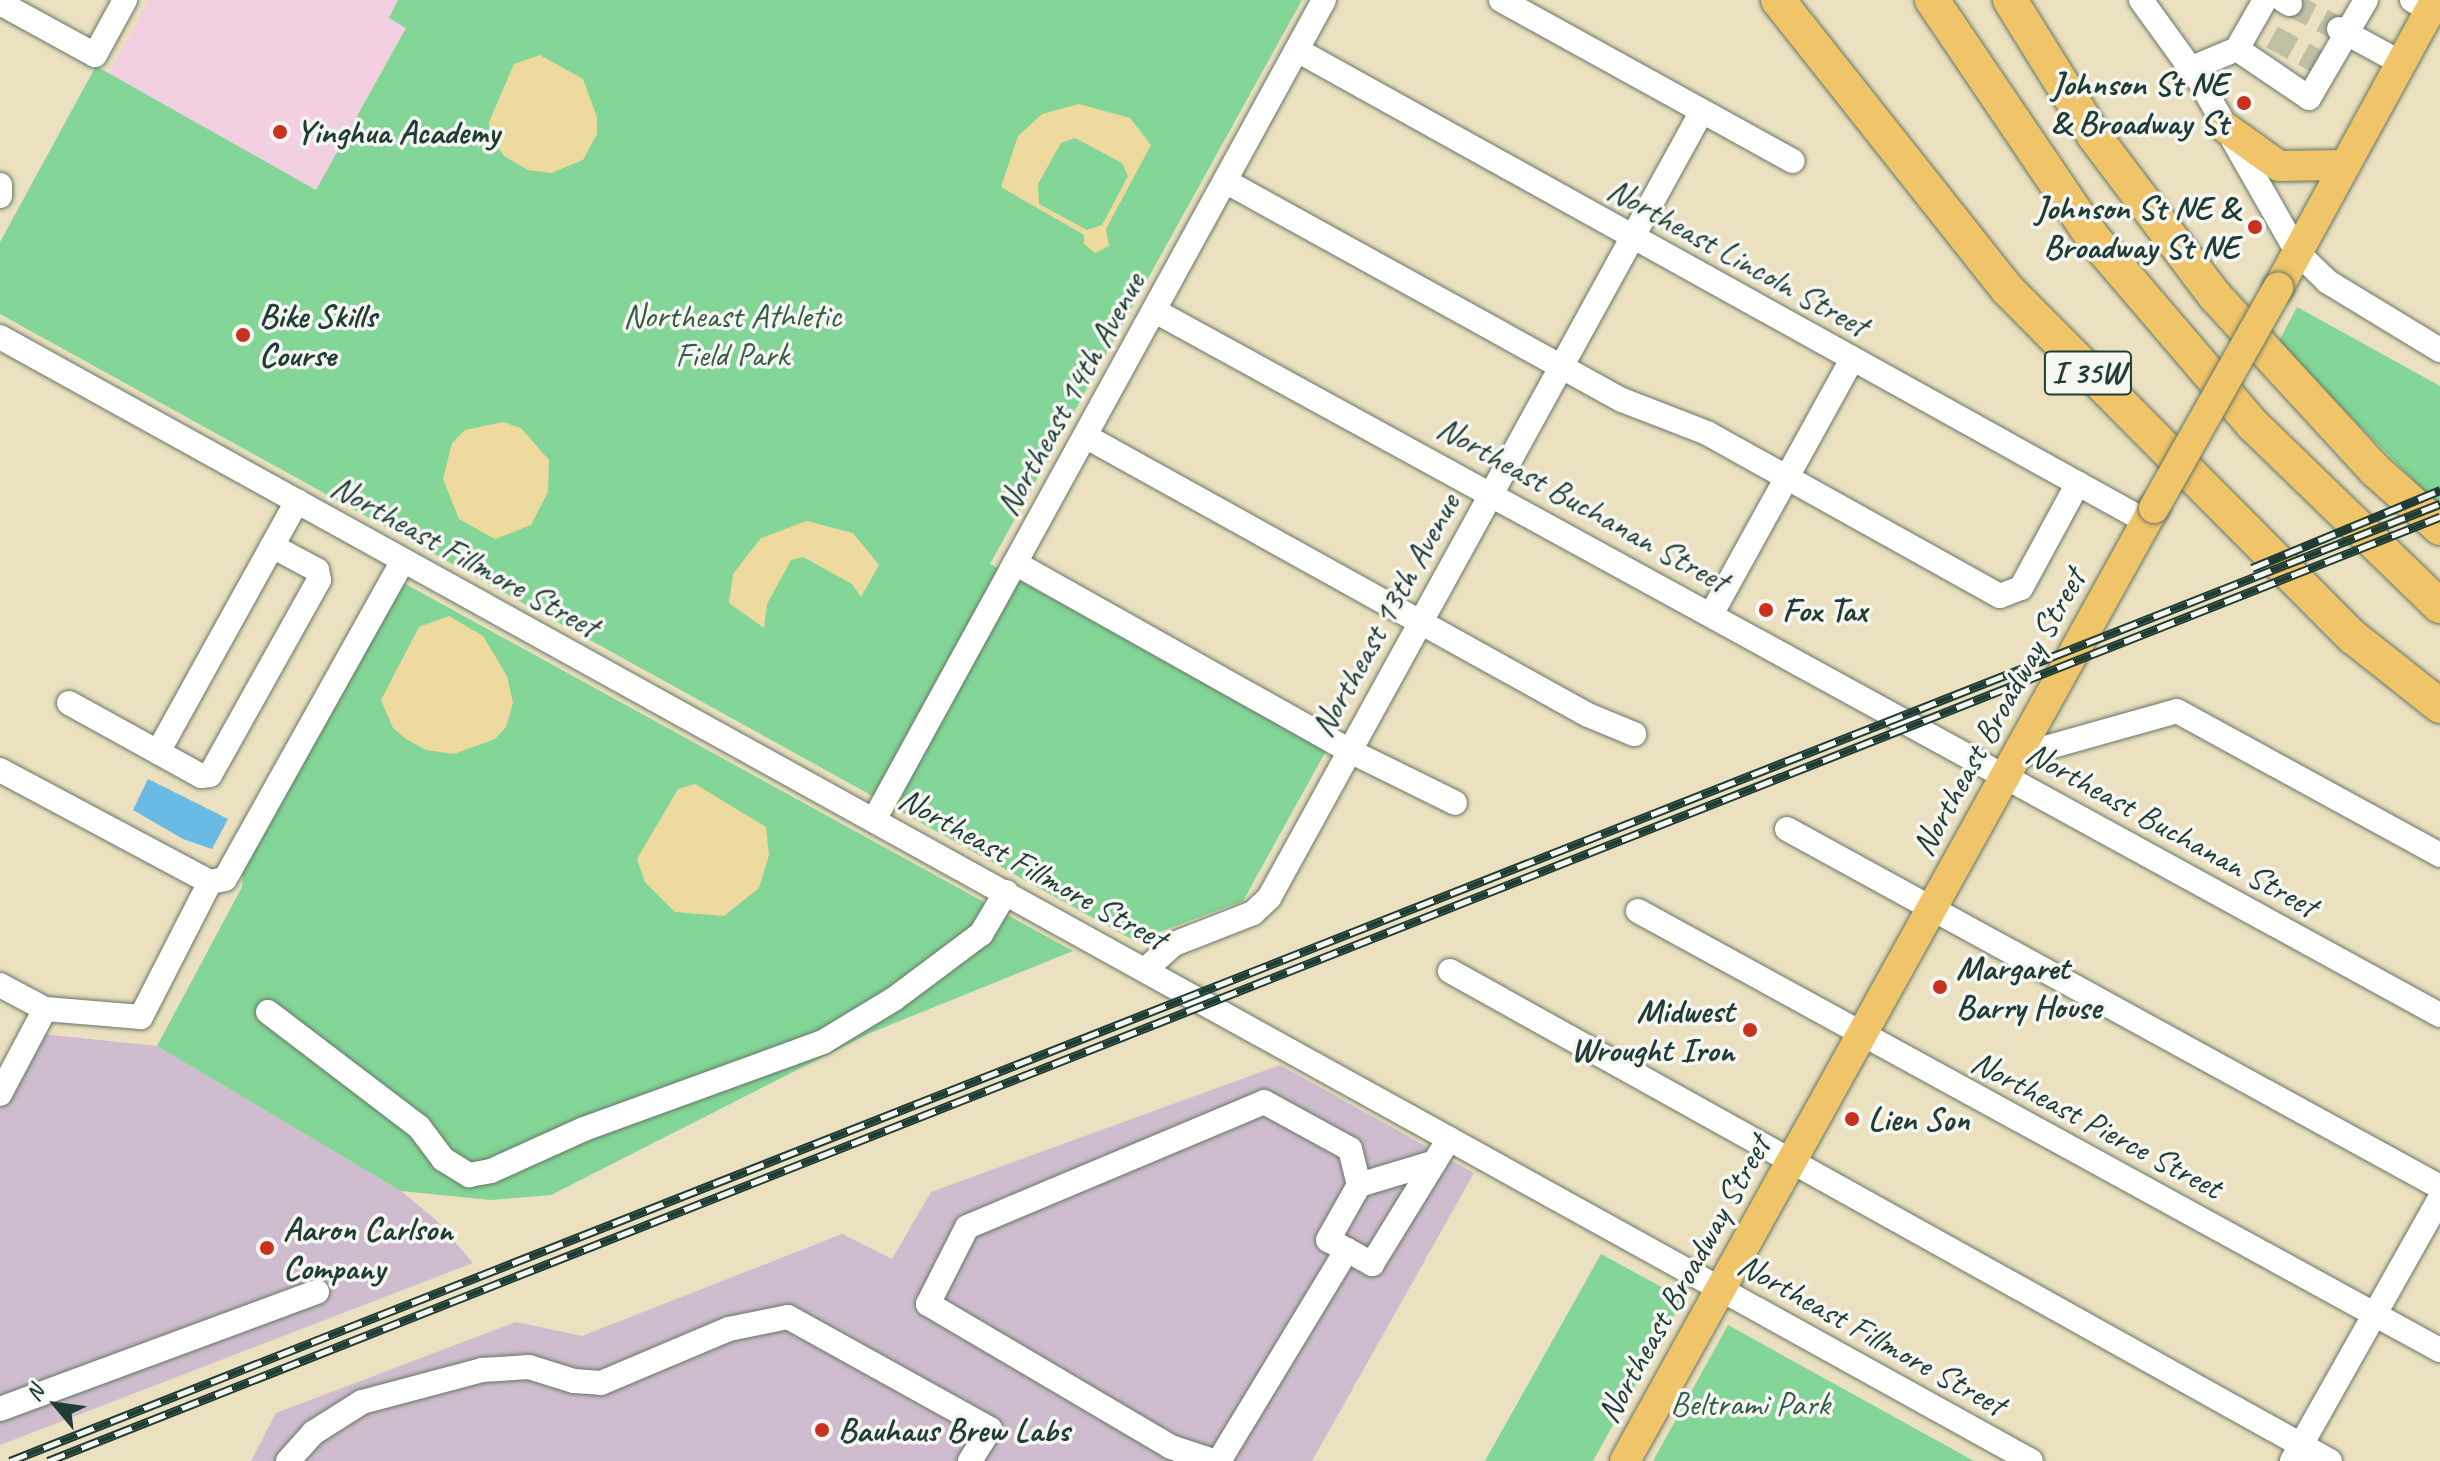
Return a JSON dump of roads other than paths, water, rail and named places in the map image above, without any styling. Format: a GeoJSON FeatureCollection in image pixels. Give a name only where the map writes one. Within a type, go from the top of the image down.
{"type":"FeatureCollection","features":[{"type":"Feature","properties":{"kind":"highway"},"geometry":{"type":"LineString","coordinates":[[1758,0],[1871,122]]}},
{"type":"Feature","properties":{"kind":"highway","name":"I 35W"},"geometry":{"type":"LineString","coordinates":[[1778,0],[1871,122],[2007,289],[2135,422],[2353,637],[2440,706]]}},
{"type":"Feature","properties":{"kind":"highway","name":"I 35W"},"geometry":{"type":"LineString","coordinates":[[1932,0],[2104,251],[2253,425],[2440,606]]}},
{"type":"Feature","properties":{"kind":"highway"},"geometry":{"type":"LineString","coordinates":[[2010,0],[2095,137],[2215,296],[2375,470],[2440,528]]}},
{"type":"Feature","properties":{"kind":"main road","name":"Northeast Broadway Street"},"geometry":{"type":"LineString","coordinates":[[1625,1461],[2278,288],[2401,63],[2426,3]]}},
{"type":"Feature","properties":{"kind":"main road"},"geometry":{"type":"LineString","coordinates":[[2226,128],[2279,166],[2345,165]]}},
{"type":"Feature","properties":{"kind":"street"},"geometry":{"type":"LineString","coordinates":[[0,3],[95,55],[125,0]]}},
{"type":"Feature","properties":{"kind":"street","name":"Northeast 14th Avenue"},"geometry":{"type":"LineString","coordinates":[[874,820],[1324,0]]}},
{"type":"Feature","properties":{"kind":"street"},"geometry":{"type":"LineString","coordinates":[[1501,0],[1793,161]]}},
{"type":"Feature","properties":{"kind":"street"},"geometry":{"type":"LineString","coordinates":[[2141,0],[2192,68],[2297,252],[2328,282],[2440,350]]}},
{"type":"Feature","properties":{"kind":"street"},"geometry":{"type":"LineString","coordinates":[[2192,68],[2237,49],[2265,0]]}},
{"type":"Feature","properties":{"kind":"street"},"geometry":{"type":"LineString","coordinates":[[2237,49],[2309,98],[2324,66],[2366,0]]}},
{"type":"Feature","properties":{"kind":"street"},"geometry":{"type":"LineString","coordinates":[[2251,24],[2272,37]]}},
{"type":"Feature","properties":{"kind":"street"},"geometry":{"type":"LineString","coordinates":[[2344,32],[2401,63]]}},
{"type":"Feature","properties":{"kind":"street","name":"Northeast Lincoln Street"},"geometry":{"type":"LineString","coordinates":[[1297,50],[1631,238],[2078,483],[2150,515]]}},
{"type":"Feature","properties":{"kind":"street","name":"Northeast 13th Avenue"},"geometry":{"type":"LineString","coordinates":[[1146,969],[1174,944],[1261,907],[1702,111]]}},
{"type":"Feature","properties":{"kind":"street"},"geometry":{"type":"LineString","coordinates":[[1225,181],[1622,400],[1707,433],[2000,596],[2021,588],[2078,483]]}},
{"type":"Feature","properties":{"kind":"street"},"geometry":{"type":"LineString","coordinates":[[0,185],[0,196]]}},
{"type":"Feature","properties":{"kind":"street","name":"Northeast Buchanan Street"},"geometry":{"type":"LineString","coordinates":[[1155,311],[1712,613],[2011,766],[2440,1015]]}},
{"type":"Feature","properties":{"kind":"street","name":"Northeast Fillmore Street"},"geometry":{"type":"LineString","coordinates":[[0,337],[2031,1461]]}},
{"type":"Feature","properties":{"kind":"street"},"geometry":{"type":"LineString","coordinates":[[1712,613],[1852,359]]}},
{"type":"Feature","properties":{"kind":"street"},"geometry":{"type":"LineString","coordinates":[[1085,436],[1588,715],[1634,734]]}},
{"type":"Feature","properties":{"kind":"street"},"geometry":{"type":"LineString","coordinates":[[158,752],[297,501]]}},
{"type":"Feature","properties":{"kind":"street"},"geometry":{"type":"LineString","coordinates":[[69,703],[201,776],[210,775],[319,580],[317,570],[272,546]]}},
{"type":"Feature","properties":{"kind":"street"},"geometry":{"type":"LineString","coordinates":[[0,770],[210,882],[225,879],[403,560]]}},
{"type":"Feature","properties":{"kind":"street"},"geometry":{"type":"LineString","coordinates":[[1015,563],[1350,751],[1455,803]]}},
{"type":"Feature","properties":{"kind":"street"},"geometry":{"type":"LineString","coordinates":[[2011,766],[2177,711],[2440,855]]}},
{"type":"Feature","properties":{"kind":"street"},"geometry":{"type":"LineString","coordinates":[[1787,829],[2440,1187]]}},
{"type":"Feature","properties":{"kind":"street"},"geometry":{"type":"LineString","coordinates":[[1,989],[45,1009],[141,1017],[210,882]]}},
{"type":"Feature","properties":{"kind":"street"},"geometry":{"type":"LineString","coordinates":[[268,1012],[419,1127],[443,1159],[469,1175],[491,1171],[584,1129],[823,1042],[894,999],[981,934],[1006,892]]}},
{"type":"Feature","properties":{"kind":"street","name":"Northeast Pierce Street"},"geometry":{"type":"LineString","coordinates":[[1638,911],[1861,1036],[2440,1350]]}},
{"type":"Feature","properties":{"kind":"street"},"geometry":{"type":"LineString","coordinates":[[1450,971],[1792,1161],[2297,1453],[2330,1461]]}},
{"type":"Feature","properties":{"kind":"street"},"geometry":{"type":"LineString","coordinates":[[0,1094],[45,1009]]}},
{"type":"Feature","properties":{"kind":"street"},"geometry":{"type":"LineString","coordinates":[[1347,1250],[1216,1461],[1171,1447],[928,1304],[967,1227],[1264,1102],[1350,1149],[1359,1185],[1328,1240],[1347,1250],[1372,1264],[1449,1139]]}},
{"type":"Feature","properties":{"kind":"street"},"geometry":{"type":"LineString","coordinates":[[1359,1185],[1435,1162]]}},
{"type":"Feature","properties":{"kind":"street"},"geometry":{"type":"LineString","coordinates":[[2297,1453],[2440,1198]]}},
{"type":"Feature","properties":{"kind":"street"},"geometry":{"type":"LineString","coordinates":[[0,1409],[317,1292]]}},
{"type":"Feature","properties":{"kind":"street"},"geometry":{"type":"LineString","coordinates":[[288,1461],[313,1433],[362,1402],[482,1370],[529,1367],[574,1381],[601,1383],[729,1329],[788,1317],[990,1429],[970,1461]]}},
{"type":"Feature","properties":{"kind":"water"},"geometry":{"type":"Polygon","coordinates":[[[148,779],[228,819],[212,849],[183,839],[133,810],[148,779]]]}},
{"type":"Feature","properties":{"kind":"tunnel"},"geometry":{"type":"LineString","coordinates":[[2290,4],[2339,29]]}},
{"type":"Feature","properties":{"kind":"tunnel"},"geometry":{"type":"LineString","coordinates":[[2272,37],[2320,63]]}},
{"type":"Feature","properties":{"kind":"railway"},"geometry":{"type":"LineString","coordinates":[[2252,568],[2440,490]]}},
{"type":"Feature","properties":{"kind":"railway"},"geometry":{"type":"LineString","coordinates":[[10,1461],[2440,504]]}},
{"type":"Feature","properties":{"kind":"railway"},"geometry":{"type":"LineString","coordinates":[[48,1461],[2440,517]]}},
{"type":"Feature","properties":{"kind":"place","name":"Johnson St NE & Broadway St"},"geometry":{"type":"Point","coordinates":[2244,103]}},
{"type":"Feature","properties":{"kind":"place","name":"Yinghua Academy"},"geometry":{"type":"Point","coordinates":[280,132]}},
{"type":"Feature","properties":{"kind":"place","name":"Johnson St NE & Broadway St NE"},"geometry":{"type":"Point","coordinates":[2255,227]}},
{"type":"Feature","properties":{"kind":"place","name":"Bike Skills Course"},"geometry":{"type":"Point","coordinates":[243,335]}},
{"type":"Feature","properties":{"kind":"place","name":"Fox Tax"},"geometry":{"type":"Point","coordinates":[1766,610]}},
{"type":"Feature","properties":{"kind":"place","name":"Margaret Barry House"},"geometry":{"type":"Point","coordinates":[1940,987]}},
{"type":"Feature","properties":{"kind":"place","name":"Midwest Wrought Iron"},"geometry":{"type":"Point","coordinates":[1750,1030]}},
{"type":"Feature","properties":{"kind":"place","name":"Lien Son"},"geometry":{"type":"Point","coordinates":[1852,1119]}},
{"type":"Feature","properties":{"kind":"place","name":"Aaron Carlson Company"},"geometry":{"type":"Point","coordinates":[267,1248]}},
{"type":"Feature","properties":{"kind":"place","name":"Bauhaus Brew Labs"},"geometry":{"type":"Point","coordinates":[822,1430]}},
{"type":"Feature","properties":{"kind":"park label","name":"Northeast Athletic Field Park"},"geometry":{"type":"Point","coordinates":[732,334]}},
{"type":"Feature","properties":{"kind":"park label","name":"Beltrami Park"},"geometry":{"type":"Point","coordinates":[1750,1404]}}]}
